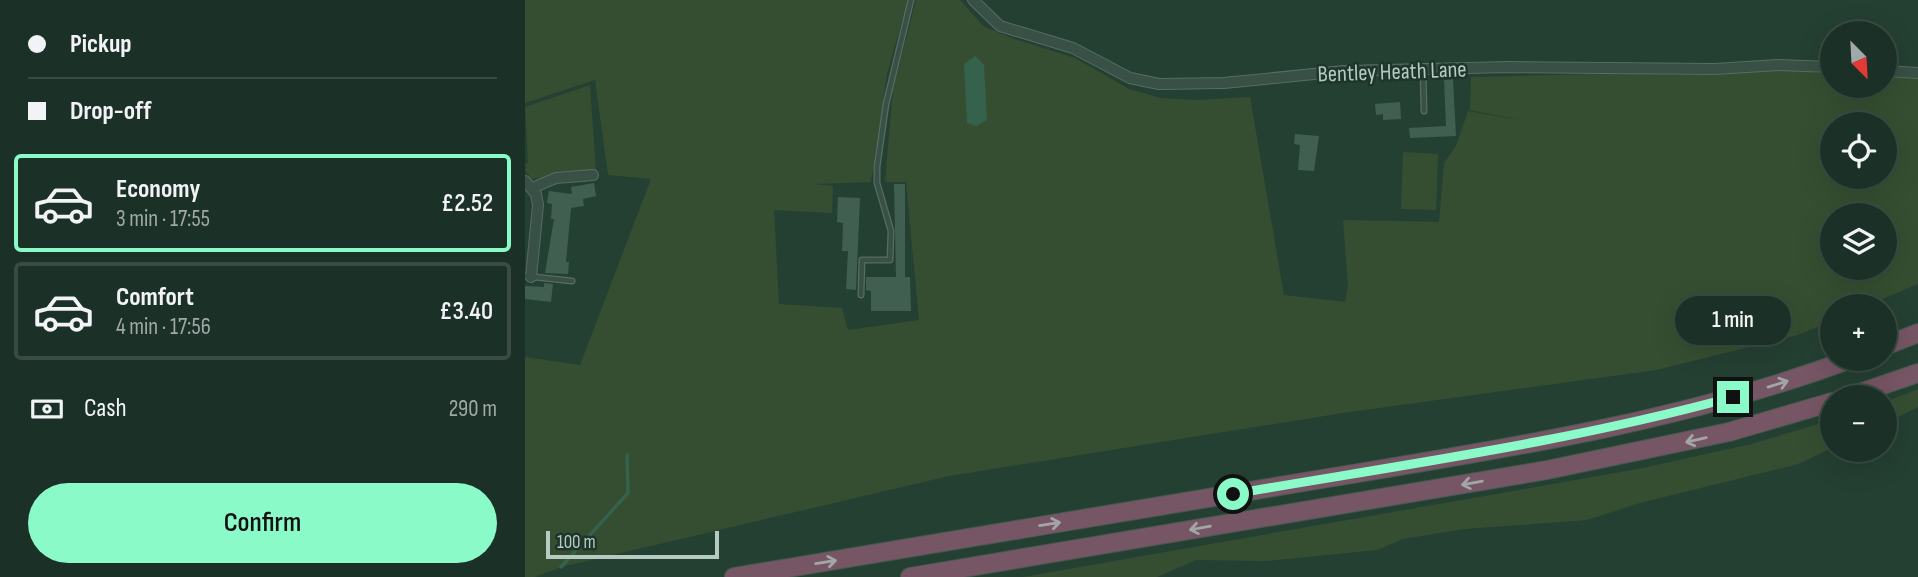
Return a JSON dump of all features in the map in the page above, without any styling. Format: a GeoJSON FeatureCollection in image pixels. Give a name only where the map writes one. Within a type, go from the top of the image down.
{"type":"FeatureCollection","features":[{"type":"Feature","properties":{"kind":"highway"},"geometry":{"type":"LineString","coordinates":[[1897,341],[1918,333]]}},
{"type":"Feature","properties":{"kind":"highway"},"geometry":{"type":"LineString","coordinates":[[734,577],[1537,443],[1673,414],[1820,370]]}},
{"type":"Feature","properties":{"kind":"highway"},"geometry":{"type":"LineString","coordinates":[[1883,385],[1918,373]]}},
{"type":"Feature","properties":{"kind":"highway"},"geometry":{"type":"LineString","coordinates":[[910,577],[1547,470],[1729,432],[1820,405]]}},
{"type":"Feature","properties":{"kind":"street","name":"Bentley Heath Lane"},"geometry":{"type":"LineString","coordinates":[[973,0],[1000,26],[1073,48],[1130,78],[1159,84],[1223,83],[1344,71],[1820,67]]}},
{"type":"Feature","properties":{"kind":"street"},"geometry":{"type":"LineString","coordinates":[[1897,72],[1918,73]]}},
{"type":"Feature","properties":{"kind":"street"},"geometry":{"type":"LineString","coordinates":[[528,277],[538,205],[529,184],[556,178],[593,175]]}},
{"type":"Feature","properties":{"kind":"lane"},"geometry":{"type":"LineString","coordinates":[[861,295],[862,260],[890,260],[891,231],[877,183],[877,167],[886,104],[911,0]]}},
{"type":"Feature","properties":{"kind":"lane"},"geometry":{"type":"LineString","coordinates":[[1423,69],[1424,111]]}},
{"type":"Feature","properties":{"kind":"lane"},"geometry":{"type":"LineString","coordinates":[[528,277],[572,281]]}},
{"type":"Feature","properties":{"kind":"shaded area"},"geometry":{"type":"Polygon","coordinates":[[[525,0],[908,0],[887,74],[871,182],[814,184],[833,186],[832,213],[774,210],[779,304],[842,308],[848,330],[919,320],[906,182],[885,182],[893,89],[916,0],[960,0],[983,26],[1075,58],[1129,89],[1161,98],[1197,100],[1250,97],[1284,295],[1345,302],[1348,285],[1343,220],[1439,222],[1444,163],[1456,146],[1468,111],[1524,121],[1470,110],[1471,77],[1638,73],[1686,75],[1774,70],[1820,72],[1820,98],[1897,98],[1897,77],[1918,79],[1918,284],[1894,294],[1820,294],[1820,326],[1798,335],[1656,370],[1343,413],[949,476],[561,567],[535,577],[525,577],[525,357],[580,365],[651,179],[608,175],[595,80],[525,103],[525,0]]]}},
{"type":"Feature","properties":{"kind":"shaded area"},"geometry":{"type":"Polygon","coordinates":[[[975,56],[984,65],[987,120],[976,126],[967,123],[964,64],[975,56]]]}},
{"type":"Feature","properties":{"kind":"shaded area"},"geometry":{"type":"Polygon","coordinates":[[[590,85],[596,171],[532,179],[526,172],[525,164],[528,163],[525,107],[590,85]]]}},
{"type":"Feature","properties":{"kind":"shaded area"},"geometry":{"type":"Polygon","coordinates":[[[1403,152],[1438,154],[1436,210],[1401,209],[1403,152]]]}},
{"type":"Feature","properties":{"kind":"shaded area"},"geometry":{"type":"Polygon","coordinates":[[[1918,389],[1918,407],[1897,417],[1897,397],[1918,389]]]}},
{"type":"Feature","properties":{"kind":"shaded area"},"geometry":{"type":"Polygon","coordinates":[[[1820,424],[1820,454],[1798,464],[1640,503],[1587,520],[1465,529],[1403,539],[1377,550],[1267,561],[1196,560],[1157,577],[1023,577],[1638,469],[1751,444],[1820,424]]]}},
{"type":"Feature","properties":{"kind":"building"},"geometry":{"type":"Polygon","coordinates":[[[1453,79],[1456,136],[1410,138],[1409,128],[1446,126],[1444,80],[1453,79]]]}},
{"type":"Feature","properties":{"kind":"building"},"geometry":{"type":"Polygon","coordinates":[[[1400,102],[1401,119],[1383,120],[1383,114],[1376,115],[1375,104],[1400,102]]]}},
{"type":"Feature","properties":{"kind":"building"},"geometry":{"type":"Polygon","coordinates":[[[1295,134],[1319,136],[1314,171],[1298,170],[1300,145],[1294,144],[1295,134]]]}},
{"type":"Feature","properties":{"kind":"building"},"geometry":{"type":"Polygon","coordinates":[[[594,183],[596,196],[583,199],[584,206],[571,208],[566,262],[569,262],[568,274],[545,273],[554,219],[551,219],[552,204],[547,203],[549,191],[572,194],[571,187],[594,183]]]}},
{"type":"Feature","properties":{"kind":"building"},"geometry":{"type":"Polygon","coordinates":[[[894,184],[905,184],[905,277],[910,277],[911,311],[871,311],[871,291],[866,290],[866,277],[896,277],[894,184]]]}},
{"type":"Feature","properties":{"kind":"building"},"geometry":{"type":"Polygon","coordinates":[[[838,197],[860,198],[856,290],[846,289],[848,251],[842,251],[843,223],[837,222],[838,197]]]}},
{"type":"Feature","properties":{"kind":"building"},"geometry":{"type":"Polygon","coordinates":[[[544,283],[553,284],[551,302],[525,299],[525,286],[544,287],[544,283]]]}},
{"type":"Feature","properties":{"kind":"waterway"},"geometry":{"type":"LineString","coordinates":[[561,567],[628,493],[627,455]]}},
{"type":"Feature","properties":{"kind":"route"},"geometry":{"type":"LineString","coordinates":[[1233,494],[1598,431],[1733,397]]}}]}
